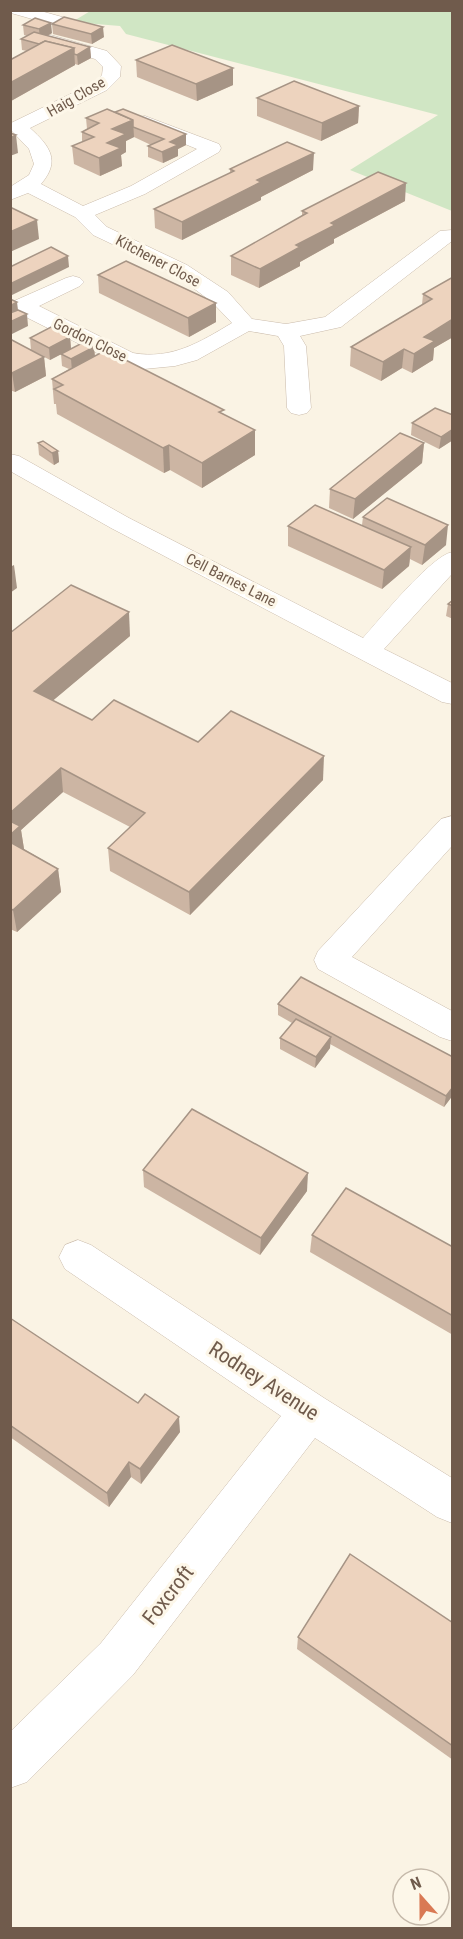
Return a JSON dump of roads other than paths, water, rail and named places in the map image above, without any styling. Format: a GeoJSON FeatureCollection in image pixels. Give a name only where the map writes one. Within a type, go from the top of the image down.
{"type":"FeatureCollection","features":[{"type":"Feature","properties":{"kind":"street"},"geometry":{"type":"LineString","coordinates":[[17,10],[100,32]]}},
{"type":"Feature","properties":{"kind":"street","name":"Haig Close"},"geometry":{"type":"LineString","coordinates":[[30,186],[42,171],[44,160],[41,149],[14,125],[101,86],[111,77],[111,66],[101,55],[45,39]]}},
{"type":"Feature","properties":{"kind":"street"},"geometry":{"type":"LineString","coordinates":[[82,213],[138,190],[212,148],[136,117]]}},
{"type":"Feature","properties":{"kind":"street"},"geometry":{"type":"LineString","coordinates":[[10,195],[30,186]]}},
{"type":"Feature","properties":{"kind":"street","name":"Kitchener Close"},"geometry":{"type":"LineString","coordinates":[[30,186],[82,213],[100,231],[180,269],[212,291],[246,324]]}},
{"type":"Feature","properties":{"kind":"street"},"geometry":{"type":"LineString","coordinates":[[246,324],[286,331],[313,328],[333,322],[447,235]]}},
{"type":"Feature","properties":{"kind":"street","name":"Gordon Close"},"geometry":{"type":"LineString","coordinates":[[73,282],[22,306],[127,359],[146,363],[179,360],[197,353],[246,324]]}},
{"type":"Feature","properties":{"kind":"street"},"geometry":{"type":"LineString","coordinates":[[286,331],[295,346],[300,408]]}},
{"type":"Feature","properties":{"kind":"street","name":"Cell Barnes Lane"},"geometry":{"type":"LineString","coordinates":[[10,461],[120,524],[453,695]]}},
{"type":"Feature","properties":{"kind":"street"},"geometry":{"type":"LineString","coordinates":[[367,651],[410,602],[453,560]]}},
{"type":"Feature","properties":{"kind":"street"},"geometry":{"type":"LineString","coordinates":[[453,827],[330,960],[453,1027]]}},
{"type":"Feature","properties":{"kind":"street","name":"Rodney Avenue"},"geometry":{"type":"LineString","coordinates":[[78,1257],[310,1412],[453,1502]]}},
{"type":"Feature","properties":{"kind":"street","name":"Foxcroft"},"geometry":{"type":"LineString","coordinates":[[10,1765],[117,1659],[310,1412]]}}]}
